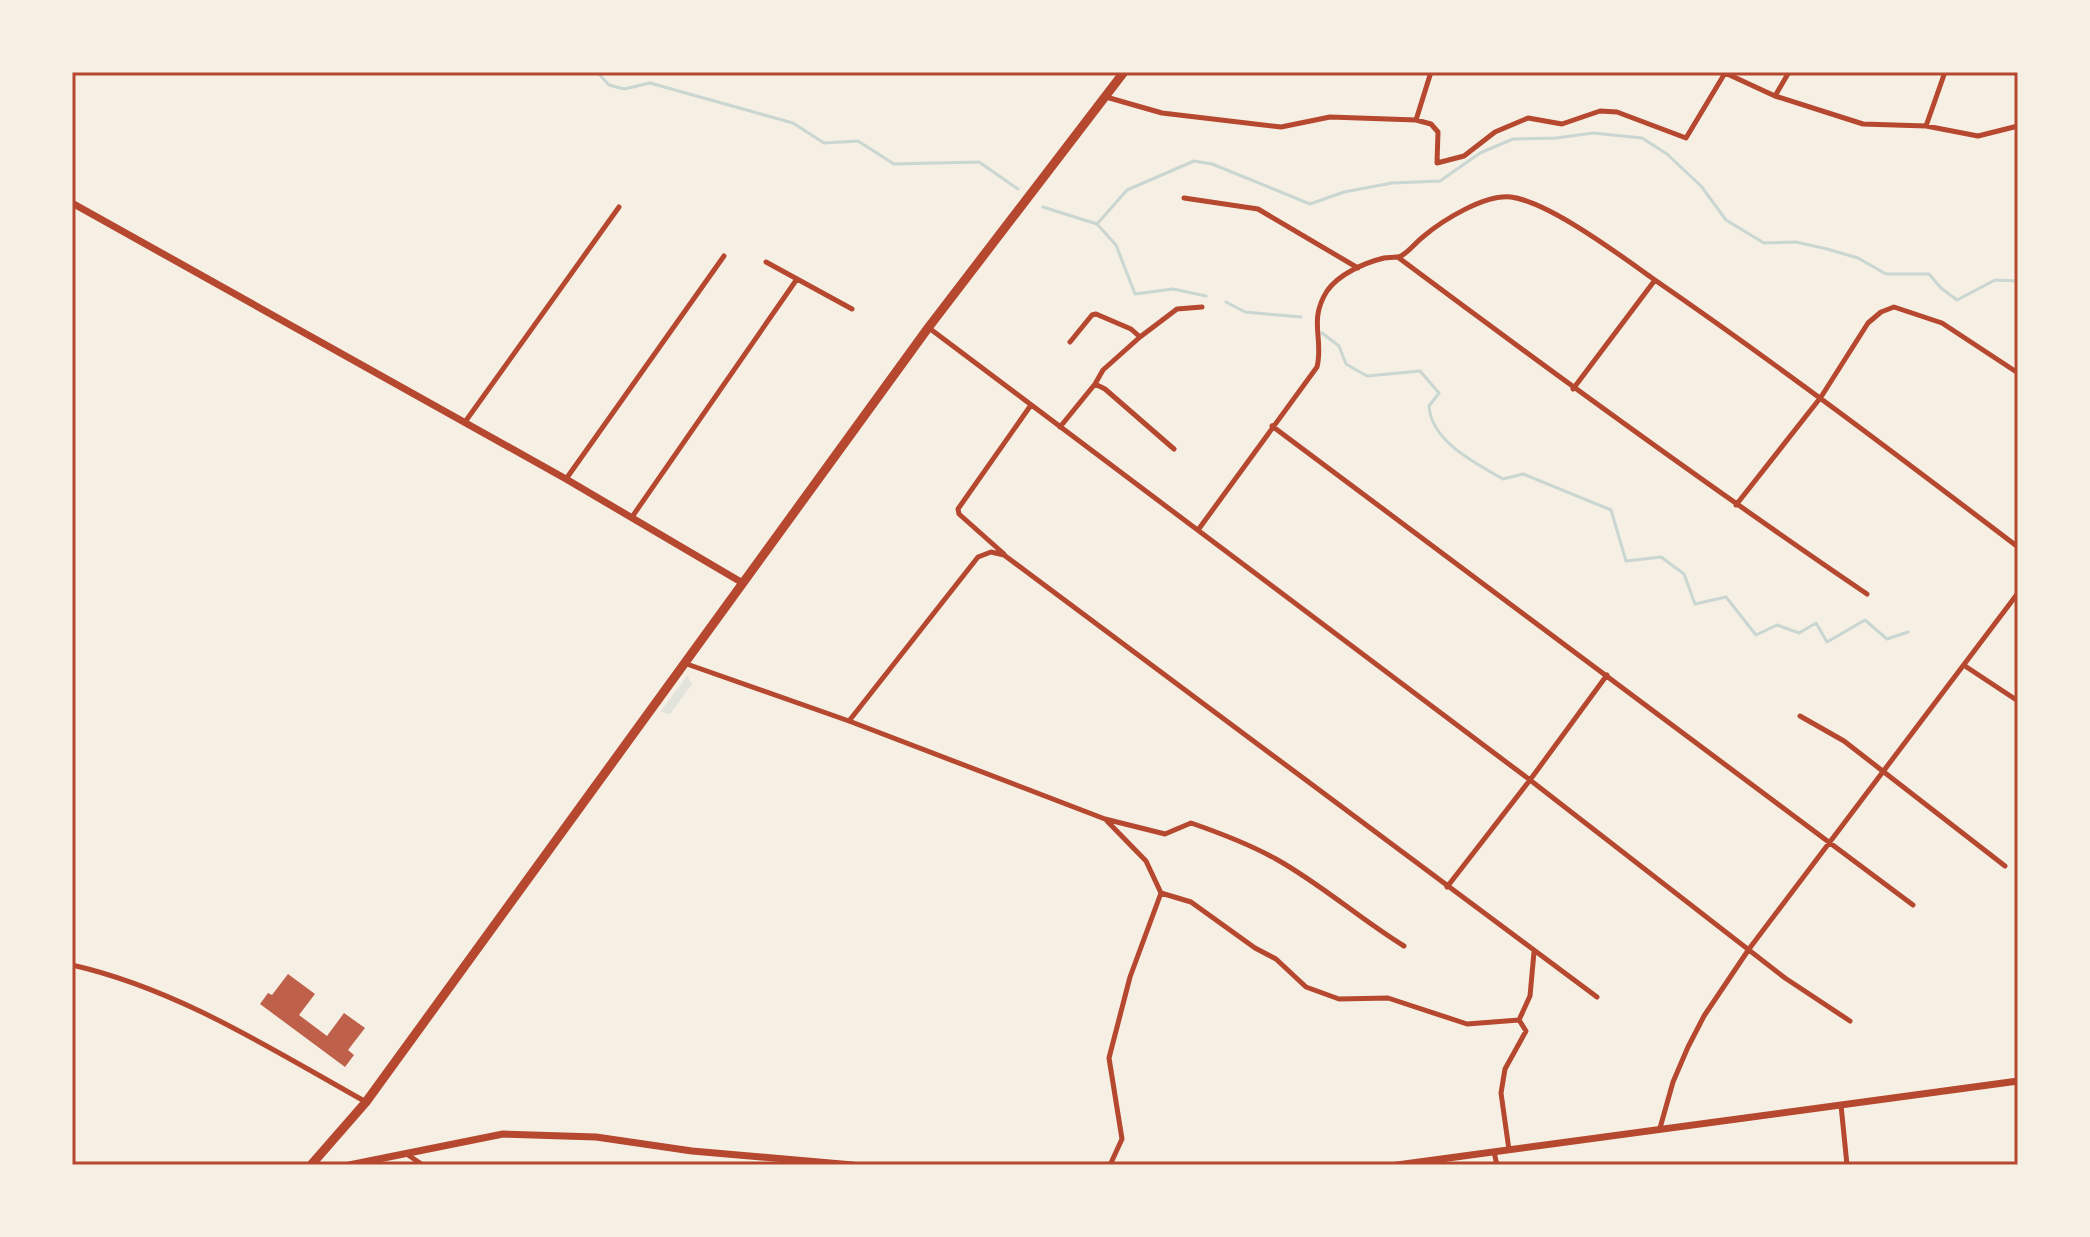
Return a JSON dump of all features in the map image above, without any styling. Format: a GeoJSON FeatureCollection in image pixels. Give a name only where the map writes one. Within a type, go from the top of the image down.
{"type":"FeatureCollection","features":[{"type":"Feature","properties":{"kind":"main road"},"geometry":{"type":"LineString","coordinates":[[311,1165],[366,1102],[741,582],[928,328],[1124,72]]}},
{"type":"Feature","properties":{"kind":"street"},"geometry":{"type":"LineString","coordinates":[[1416,120],[1431,72]]}},
{"type":"Feature","properties":{"kind":"street"},"geometry":{"type":"LineString","coordinates":[[1106,97],[1162,113],[1281,127],[1330,117],[1416,120],[1431,124],[1438,132],[1437,163],[1464,156],[1495,132],[1528,118],[1562,124],[1600,111],[1617,112],[1686,138],[1724,72],[1775,96],[1863,124],[1926,126],[1978,136],[2018,126]]}},
{"type":"Feature","properties":{"kind":"street"},"geometry":{"type":"LineString","coordinates":[[1775,96],[1789,72]]}},
{"type":"Feature","properties":{"kind":"street"},"geometry":{"type":"LineString","coordinates":[[1926,126],[1945,72]]}},
{"type":"Feature","properties":{"kind":"street"},"geometry":{"type":"LineString","coordinates":[[1399,258],[1450,217],[1489,201],[1509,197],[1532,204],[1575,227],[1655,280],[1821,397],[2018,547]]}},
{"type":"Feature","properties":{"kind":"street"},"geometry":{"type":"LineString","coordinates":[[1184,198],[1258,209],[1359,268]]}},
{"type":"Feature","properties":{"kind":"street"},"geometry":{"type":"LineString","coordinates":[[72,203],[566,479],[741,582]]}},
{"type":"Feature","properties":{"kind":"street"},"geometry":{"type":"LineString","coordinates":[[465,423],[619,207]]}},
{"type":"Feature","properties":{"kind":"street"},"geometry":{"type":"LineString","coordinates":[[566,479],[724,256]]}},
{"type":"Feature","properties":{"kind":"street"},"geometry":{"type":"LineString","coordinates":[[1198,530],[1317,367],[1317,317],[1325,294],[1334,281],[1384,258],[1399,258],[1573,389],[1867,594]]}},
{"type":"Feature","properties":{"kind":"street"},"geometry":{"type":"LineString","coordinates":[[766,262],[852,309]]}},
{"type":"Feature","properties":{"kind":"street"},"geometry":{"type":"LineString","coordinates":[[632,517],[797,279]]}},
{"type":"Feature","properties":{"kind":"street"},"geometry":{"type":"LineString","coordinates":[[1573,389],[1655,280]]}},
{"type":"Feature","properties":{"kind":"street"},"geometry":{"type":"LineString","coordinates":[[1060,427],[1103,370],[1140,337],[1177,309],[1202,307]]}},
{"type":"Feature","properties":{"kind":"street"},"geometry":{"type":"LineString","coordinates":[[1736,505],[1821,397],[1868,323],[1881,312],[1894,307],[1917,313],[1958,331],[2018,373]]}},
{"type":"Feature","properties":{"kind":"street"},"geometry":{"type":"LineString","coordinates":[[1070,342],[1096,314],[1131,329],[1140,337]]}},
{"type":"Feature","properties":{"kind":"street"},"geometry":{"type":"LineString","coordinates":[[928,328],[1530,780],[1794,985],[1850,1021]]}},
{"type":"Feature","properties":{"kind":"street"},"geometry":{"type":"LineString","coordinates":[[1095,384],[1105,389],[1174,449]]}},
{"type":"Feature","properties":{"kind":"street"},"geometry":{"type":"LineString","coordinates":[[1031,405],[958,509],[959,514],[1004,555],[1597,997]]}},
{"type":"Feature","properties":{"kind":"street"},"geometry":{"type":"LineString","coordinates":[[1272,426],[1913,905]]}},
{"type":"Feature","properties":{"kind":"street"},"geometry":{"type":"LineString","coordinates":[[849,721],[978,557],[991,552],[1004,555]]}},
{"type":"Feature","properties":{"kind":"street"},"geometry":{"type":"LineString","coordinates":[[1660,1128],[1673,1082],[1704,1016],[1749,949],[2018,593]]}},
{"type":"Feature","properties":{"kind":"street"},"geometry":{"type":"LineString","coordinates":[[683,662],[849,721],[1105,819],[1165,834],[1191,823],[1224,834],[1276,859],[1331,895],[1363,922],[1404,946]]}},
{"type":"Feature","properties":{"kind":"street"},"geometry":{"type":"LineString","coordinates":[[1965,666],[2018,701]]}},
{"type":"Feature","properties":{"kind":"street"},"geometry":{"type":"LineString","coordinates":[[1447,887],[1607,675]]}},
{"type":"Feature","properties":{"kind":"street"},"geometry":{"type":"LineString","coordinates":[[1800,716],[1844,741],[2005,866]]}},
{"type":"Feature","properties":{"kind":"street"},"geometry":{"type":"LineString","coordinates":[[1105,819],[1146,861],[1161,893],[1130,977],[1109,1058],[1122,1139],[1110,1165]]}},
{"type":"Feature","properties":{"kind":"street"},"geometry":{"type":"LineString","coordinates":[[1161,893],[1191,902],[1255,948],[1276,959],[1306,987],[1339,999],[1388,998],[1467,1024],[1519,1020]]}},
{"type":"Feature","properties":{"kind":"street"},"geometry":{"type":"LineString","coordinates":[[1519,1020],[1530,996],[1534,951]]}},
{"type":"Feature","properties":{"kind":"street"},"geometry":{"type":"LineString","coordinates":[[72,965],[114,974],[166,995],[366,1102]]}},
{"type":"Feature","properties":{"kind":"street"},"geometry":{"type":"LineString","coordinates":[[1509,1150],[1501,1093],[1505,1069],[1526,1031],[1519,1020]]}},
{"type":"Feature","properties":{"kind":"street"},"geometry":{"type":"LineString","coordinates":[[1397,1165],[2018,1081]]}},
{"type":"Feature","properties":{"kind":"street"},"geometry":{"type":"LineString","coordinates":[[1841,1105],[1847,1165]]}},
{"type":"Feature","properties":{"kind":"street"},"geometry":{"type":"LineString","coordinates":[[349,1165],[503,1134],[596,1137],[692,1151],[853,1165]]}},
{"type":"Feature","properties":{"kind":"street"},"geometry":{"type":"LineString","coordinates":[[1494,1152],[1497,1165]]}},
{"type":"Feature","properties":{"kind":"street"},"geometry":{"type":"LineString","coordinates":[[408,1155],[423,1165]]}},
{"type":"Feature","properties":{"kind":"shaded area"},"geometry":{"type":"Polygon","coordinates":[[[687,676],[692,684],[670,714],[660,712],[687,676]]]}},
{"type":"Feature","properties":{"kind":"building"},"geometry":{"type":"Polygon","coordinates":[[[288,974],[315,994],[299,1015],[327,1036],[344,1013],[365,1028],[348,1050],[354,1055],[345,1067],[260,1004],[268,993],[272,995],[288,974]]]}},
{"type":"Feature","properties":{"kind":"waterway"},"geometry":{"type":"LineString","coordinates":[[597,72],[609,85],[624,89],[650,83],[793,123],[824,143],[858,141],[894,164],[979,162],[1018,189]]}},
{"type":"Feature","properties":{"kind":"waterway"},"geometry":{"type":"LineString","coordinates":[[1043,207],[1097,224],[1127,190],[1194,161],[1212,164],[1310,204],[1344,192],[1392,183],[1440,181],[1480,153],[1513,139],[1593,133],[1642,138],[1667,154],[1701,186],[1726,220],[1764,243],[1796,242],[1827,249],[1858,258],[1886,274],[1929,274],[1957,300],[1995,280],[2018,281]]}},
{"type":"Feature","properties":{"kind":"waterway"},"geometry":{"type":"LineString","coordinates":[[1097,224],[1116,245],[1135,294],[1173,289],[1206,296]]}},
{"type":"Feature","properties":{"kind":"waterway"},"geometry":{"type":"LineString","coordinates":[[1226,302],[1245,312],[1301,317]]}},
{"type":"Feature","properties":{"kind":"waterway"},"geometry":{"type":"LineString","coordinates":[[1322,333],[1339,346],[1346,364],[1367,376],[1420,371],[1439,393],[1429,406],[1437,430],[1456,450],[1503,479],[1523,474],[1611,510],[1626,561],[1661,557],[1684,574],[1695,604],[1726,597],[1756,635],[1777,625],[1799,633],[1816,623],[1827,642],[1865,620],[1887,639],[1908,632]]}}]}
